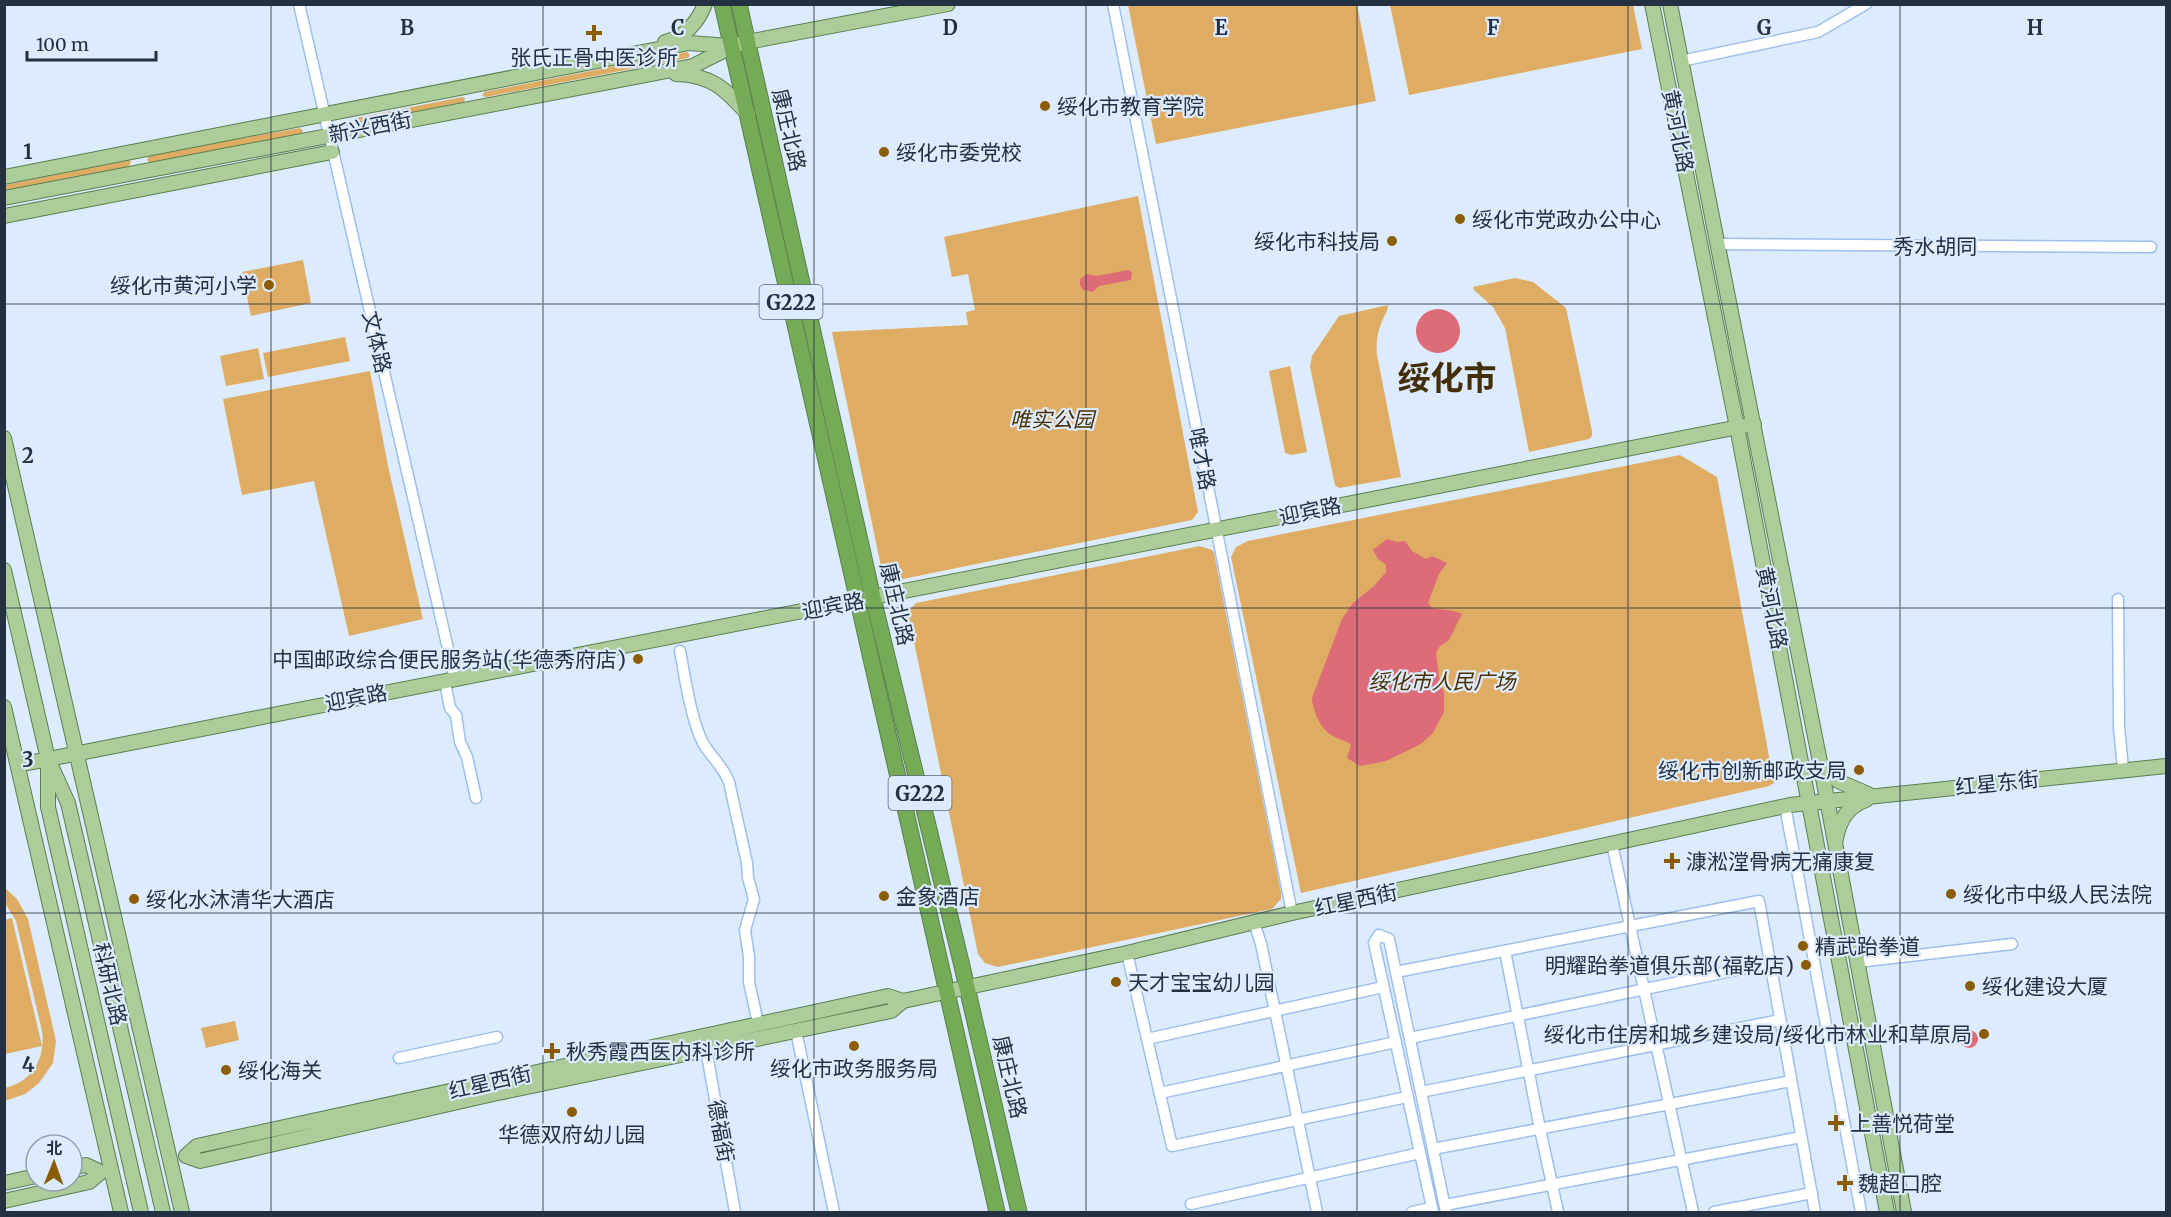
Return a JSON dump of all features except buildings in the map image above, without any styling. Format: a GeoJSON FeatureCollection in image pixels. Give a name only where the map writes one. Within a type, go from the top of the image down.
{"type":"FeatureCollection","features":[{"type":"Feature","properties":{"kind":"highway","name":"康庄北路"},"geometry":{"type":"LineString","coordinates":[[722,4],[740,44],[866,599],[948,992],[998,1212]]}},
{"type":"Feature","properties":{"kind":"highway","name":"康庄北路"},"geometry":{"type":"LineString","coordinates":[[739,4],[740,44],[748,114],[866,599],[967,988],[1019,1212]]}},
{"type":"Feature","properties":{"kind":"main road"},"geometry":{"type":"LineString","coordinates":[[596,62],[618,52],[670,41],[695,23],[705,4]]}},
{"type":"Feature","properties":{"kind":"main road","name":"新兴西街"},"geometry":{"type":"LineString","coordinates":[[7,198],[600,82],[693,66],[740,44],[886,10],[948,4]]}},
{"type":"Feature","properties":{"kind":"main road","name":"黄河北路"},"geometry":{"type":"LineString","coordinates":[[1652,4],[1737,427],[1887,1212]]}},
{"type":"Feature","properties":{"kind":"main road","name":"黄河北路"},"geometry":{"type":"LineString","coordinates":[[1670,4],[1820,762],[1904,1212]]}},
{"type":"Feature","properties":{"kind":"main road","name":"新兴西街"},"geometry":{"type":"LineString","coordinates":[[4,177],[689,43],[740,44]]}},
{"type":"Feature","properties":{"kind":"main road"},"geometry":{"type":"LineString","coordinates":[[600,82],[629,82],[675,74],[705,77],[730,94],[748,114]]}},
{"type":"Feature","properties":{"kind":"main road"},"geometry":{"type":"LineString","coordinates":[[471,85],[476,106]]}},
{"type":"Feature","properties":{"kind":"main road"},"geometry":{"type":"LineString","coordinates":[[137,151],[141,171]]}},
{"type":"Feature","properties":{"kind":"main road"},"geometry":{"type":"LineString","coordinates":[[4,216],[332,152]]}},
{"type":"Feature","properties":{"kind":"main road"},"geometry":{"type":"LineString","coordinates":[[4,170],[39,164],[54,166]]}},
{"type":"Feature","properties":{"kind":"main road"},"geometry":{"type":"LineString","coordinates":[[67,186],[70,203]]}},
{"type":"Feature","properties":{"kind":"main road","name":"迎宾路"},"geometry":{"type":"LineString","coordinates":[[18,765],[1754,424]]}},
{"type":"Feature","properties":{"kind":"main road"},"geometry":{"type":"LineString","coordinates":[[4,438],[182,1212]]}},
{"type":"Feature","properties":{"kind":"main road","name":"科研北路"},"geometry":{"type":"LineString","coordinates":[[4,570],[48,759],[68,803],[163,1212]]}},
{"type":"Feature","properties":{"kind":"main road"},"geometry":{"type":"LineString","coordinates":[[4,707],[106,1171],[121,1212]]}},
{"type":"Feature","properties":{"kind":"main road","name":"科研北路"},"geometry":{"type":"LineString","coordinates":[[48,759],[48,807],[141,1212]]}},
{"type":"Feature","properties":{"kind":"main road"},"geometry":{"type":"LineString","coordinates":[[1820,762],[1832,777],[1846,786],[1868,794],[1879,795]]}},
{"type":"Feature","properties":{"kind":"main road","name":"红星东街"},"geometry":{"type":"LineString","coordinates":[[1809,803],[2166,766]]}},
{"type":"Feature","properties":{"kind":"main road"},"geometry":{"type":"LineString","coordinates":[[1836,847],[1839,825],[1850,807],[1879,795]]}},
{"type":"Feature","properties":{"kind":"main road","name":"红星西街"},"geometry":{"type":"LineString","coordinates":[[152,1164],[186,1156],[197,1146],[294,1125],[502,1086],[704,1042],[796,1031],[891,1011],[903,1001],[1127,953],[1254,922],[1785,806],[1809,803]]}},
{"type":"Feature","properties":{"kind":"main road","name":"红星西街"},"geometry":{"type":"LineString","coordinates":[[704,1042],[758,1023],[888,996],[903,1001]]}},
{"type":"Feature","properties":{"kind":"main road","name":"红星西街"},"geometry":{"type":"LineString","coordinates":[[186,1156],[200,1161],[297,1139],[502,1086]]}},
{"type":"Feature","properties":{"kind":"main road"},"geometry":{"type":"LineString","coordinates":[[294,1125],[297,1139]]}},
{"type":"Feature","properties":{"kind":"main road"},"geometry":{"type":"LineString","coordinates":[[84,1165],[106,1171]]}},
{"type":"Feature","properties":{"kind":"main road"},"geometry":{"type":"LineString","coordinates":[[4,1201],[89,1182],[106,1171],[130,1165]]}},
{"type":"Feature","properties":{"kind":"main road"},"geometry":{"type":"LineString","coordinates":[[4,1183],[24,1179]]}},
{"type":"Feature","properties":{"kind":"street","name":"文体路"},"geometry":{"type":"LineString","coordinates":[[299,4],[450,680],[450,708],[456,715],[460,742],[467,757],[476,798]]}},
{"type":"Feature","properties":{"kind":"street","name":"唯才路"},"geometry":{"type":"LineString","coordinates":[[1113,4],[1292,914]]}},
{"type":"Feature","properties":{"kind":"street"},"geometry":{"type":"LineString","coordinates":[[1681,61],[1818,32],[1866,4]]}},
{"type":"Feature","properties":{"kind":"street","name":"秀水胡同"},"geometry":{"type":"LineString","coordinates":[[1718,244],[2151,247]]}},
{"type":"Feature","properties":{"kind":"street"},"geometry":{"type":"LineString","coordinates":[[2118,599],[2123,769]]}},
{"type":"Feature","properties":{"kind":"street"},"geometry":{"type":"LineString","coordinates":[[680,651],[687,689],[703,742],[724,770],[729,782],[747,863],[748,878],[754,899],[745,930],[749,957],[748,982],[758,1023]]}},
{"type":"Feature","properties":{"kind":"street"},"geometry":{"type":"LineString","coordinates":[[1785,806],[1861,1212]]}},
{"type":"Feature","properties":{"kind":"street"},"geometry":{"type":"LineString","coordinates":[[1612,844],[1694,1212]]}},
{"type":"Feature","properties":{"kind":"street"},"geometry":{"type":"LineString","coordinates":[[1396,972],[1759,901],[1815,1212]]}},
{"type":"Feature","properties":{"kind":"street"},"geometry":{"type":"LineString","coordinates":[[1254,922],[1261,944],[1317,1212]]}},
{"type":"Feature","properties":{"kind":"street"},"geometry":{"type":"LineString","coordinates":[[1412,1212],[1432,1210],[1374,943],[1379,935],[1389,939],[1446,1209],[1552,1185],[1801,1137]]}},
{"type":"Feature","properties":{"kind":"street"},"geometry":{"type":"LineString","coordinates":[[1858,962],[2012,944]]}},
{"type":"Feature","properties":{"kind":"street"},"geometry":{"type":"LineString","coordinates":[[1505,951],[1558,1212]]}},
{"type":"Feature","properties":{"kind":"street"},"geometry":{"type":"LineString","coordinates":[[1127,953],[1172,1146],[1407,1097]]}},
{"type":"Feature","properties":{"kind":"street"},"geometry":{"type":"LineString","coordinates":[[1410,1038],[1770,963]]}},
{"type":"Feature","properties":{"kind":"street"},"geometry":{"type":"LineString","coordinates":[[1147,1039],[1383,987]]}},
{"type":"Feature","properties":{"kind":"street"},"geometry":{"type":"LineString","coordinates":[[1421,1092],[1780,1020]]}},
{"type":"Feature","properties":{"kind":"street"},"geometry":{"type":"LineString","coordinates":[[796,1031],[834,1212]]}},
{"type":"Feature","properties":{"kind":"street"},"geometry":{"type":"LineString","coordinates":[[399,1058],[497,1037]]}},
{"type":"Feature","properties":{"kind":"street","name":"德福街"},"geometry":{"type":"LineString","coordinates":[[704,1042],[735,1212]]}},
{"type":"Feature","properties":{"kind":"street"},"geometry":{"type":"LineString","coordinates":[[1160,1093],[1396,1042]]}},
{"type":"Feature","properties":{"kind":"street"},"geometry":{"type":"LineString","coordinates":[[1433,1149],[1791,1081]]}},
{"type":"Feature","properties":{"kind":"street"},"geometry":{"type":"LineString","coordinates":[[1191,1203],[1420,1153]]}},
{"type":"Feature","properties":{"kind":"street"},"geometry":{"type":"LineString","coordinates":[[1714,1212],[1812,1193]]}},
{"type":"Feature","properties":{"kind":"green space"},"geometry":{"type":"Polygon","coordinates":[[[1128,5],[1357,5],[1376,101],[1156,144],[1128,5]]]}},
{"type":"Feature","properties":{"kind":"green space"},"geometry":{"type":"Polygon","coordinates":[[[1390,5],[1633,5],[1642,49],[1409,95],[1390,5]]]}},
{"type":"Feature","properties":{"kind":"green space"},"geometry":{"type":"Polygon","coordinates":[[[687,52],[690,55],[688,58],[482,96],[484,92],[687,52]]]}},
{"type":"Feature","properties":{"kind":"green space"},"geometry":{"type":"Polygon","coordinates":[[[465,98],[464,102],[357,124],[355,121],[356,118],[465,98]]]}},
{"type":"Feature","properties":{"kind":"green space"},"geometry":{"type":"Polygon","coordinates":[[[300,128],[303,131],[301,135],[150,163],[147,160],[149,155],[300,128]]]}},
{"type":"Feature","properties":{"kind":"green space"},"geometry":{"type":"Polygon","coordinates":[[[131,161],[129,167],[5,191],[5,185],[131,161]]]}},
{"type":"Feature","properties":{"kind":"green space","name":"唯实公园"},"geometry":{"type":"Polygon","coordinates":[[[1138,196],[1198,512],[1192,520],[893,581],[886,580],[883,576],[832,332],[968,325],[966,312],[975,310],[968,274],[952,277],[944,237],[1138,196]]]}},
{"type":"Feature","properties":{"kind":"green space"},"geometry":{"type":"Polygon","coordinates":[[[303,260],[311,303],[251,316],[242,272],[303,260]]]}},
{"type":"Feature","properties":{"kind":"green space"},"geometry":{"type":"Polygon","coordinates":[[[1515,278],[1533,282],[1566,308],[1592,431],[1589,439],[1529,452],[1505,328],[1493,307],[1473,287],[1515,278]]]}},
{"type":"Feature","properties":{"kind":"green space"},"geometry":{"type":"Polygon","coordinates":[[[1388,305],[1378,335],[1377,355],[1401,477],[1339,488],[1335,485],[1310,367],[1312,356],[1339,316],[1388,305]]]}},
{"type":"Feature","properties":{"kind":"green space"},"geometry":{"type":"Polygon","coordinates":[[[345,337],[350,361],[268,377],[263,353],[345,337]]]}},
{"type":"Feature","properties":{"kind":"green space"},"geometry":{"type":"Polygon","coordinates":[[[258,348],[264,379],[226,386],[220,356],[258,348]]]}},
{"type":"Feature","properties":{"kind":"green space"},"geometry":{"type":"Polygon","coordinates":[[[1290,366],[1307,452],[1291,455],[1285,453],[1269,371],[1290,366]]]}},
{"type":"Feature","properties":{"kind":"green space"},"geometry":{"type":"Polygon","coordinates":[[[370,371],[388,466],[423,619],[349,636],[314,481],[242,495],[223,399],[370,371]]]}},
{"type":"Feature","properties":{"kind":"green space","name":"绥化市人民广场"},"geometry":{"type":"Polygon","coordinates":[[[1680,455],[1717,477],[1774,783],[1301,893],[1231,557],[1236,547],[1248,541],[1680,455]]]}},
{"type":"Feature","properties":{"kind":"green space"},"geometry":{"type":"Polygon","coordinates":[[[1200,546],[1214,553],[1281,899],[1272,909],[998,967],[985,963],[978,954],[908,612],[916,603],[1200,546]]]}},
{"type":"Feature","properties":{"kind":"green space"},"geometry":{"type":"Polygon","coordinates":[[[4,887],[17,899],[28,919],[56,1041],[53,1063],[39,1083],[25,1094],[5,1101],[5,1088],[23,1080],[35,1067],[43,1041],[16,921],[5,903],[4,887]]]}},
{"type":"Feature","properties":{"kind":"green space"},"geometry":{"type":"Polygon","coordinates":[[[12,918],[42,1046],[5,1054],[5,920],[12,918]]]}},
{"type":"Feature","properties":{"kind":"green space"},"geometry":{"type":"Polygon","coordinates":[[[235,1021],[239,1040],[206,1048],[201,1028],[235,1021]]]}},
{"type":"Feature","properties":{"kind":"shaded area"},"geometry":{"type":"Polygon","coordinates":[[[1129,270],[1132,273],[1131,280],[1099,286],[1093,292],[1083,290],[1080,285],[1080,279],[1087,274],[1096,276],[1129,270]]]}},
{"type":"Feature","properties":{"kind":"shaded area"},"geometry":{"type":"Polygon","coordinates":[[[1438,309],[1447,310],[1454,315],[1459,322],[1459,340],[1454,347],[1447,352],[1438,353],[1429,352],[1422,347],[1417,340],[1416,331],[1417,322],[1422,315],[1429,310],[1438,309]]]}},
{"type":"Feature","properties":{"kind":"shaded area"},"geometry":{"type":"Polygon","coordinates":[[[1387,539],[1397,542],[1405,541],[1412,551],[1426,559],[1432,556],[1447,563],[1439,574],[1428,603],[1432,608],[1462,614],[1449,640],[1439,647],[1436,653],[1444,693],[1444,712],[1433,733],[1421,744],[1386,761],[1360,766],[1347,758],[1351,745],[1328,733],[1321,724],[1312,698],[1342,619],[1353,603],[1374,586],[1386,572],[1386,565],[1378,559],[1373,550],[1387,539]]]}},
{"type":"Feature","properties":{"kind":"shaded area"},"geometry":{"type":"Polygon","coordinates":[[[1969,1030],[1975,1033],[1978,1039],[1975,1045],[1969,1048],[1963,1045],[1960,1039],[1963,1033],[1969,1030]]]}},
{"type":"Feature","properties":{"kind":"place","name":"张氏正骨中医诊所"},"geometry":{"type":"Point","coordinates":[594,33]}},
{"type":"Feature","properties":{"kind":"place","name":"绥化市教育学院"},"geometry":{"type":"Point","coordinates":[1045,106]}},
{"type":"Feature","properties":{"kind":"place","name":"绥化市委党校"},"geometry":{"type":"Point","coordinates":[884,152]}},
{"type":"Feature","properties":{"kind":"place","name":"绥化市党政办公中心"},"geometry":{"type":"Point","coordinates":[1460,219]}},
{"type":"Feature","properties":{"kind":"place","name":"绥化市科技局"},"geometry":{"type":"Point","coordinates":[1392,241]}},
{"type":"Feature","properties":{"kind":"place","name":"绥化市黄河小学"},"geometry":{"type":"Point","coordinates":[269,285]}},
{"type":"Feature","properties":{"kind":"place","name":"中国邮政综合便民服务站(华德秀府店)"},"geometry":{"type":"Point","coordinates":[638,659]}},
{"type":"Feature","properties":{"kind":"place","name":"绥化市创新邮政支局"},"geometry":{"type":"Point","coordinates":[1859,770]}},
{"type":"Feature","properties":{"kind":"place","name":"漮淞漟骨病无痛康复"},"geometry":{"type":"Point","coordinates":[1672,861]}},
{"type":"Feature","properties":{"kind":"place","name":"绥化市中级人民法院"},"geometry":{"type":"Point","coordinates":[1951,894]}},
{"type":"Feature","properties":{"kind":"place","name":"金象酒店"},"geometry":{"type":"Point","coordinates":[884,896]}},
{"type":"Feature","properties":{"kind":"place","name":"绥化水沐清华大酒店"},"geometry":{"type":"Point","coordinates":[134,899]}},
{"type":"Feature","properties":{"kind":"place","name":"精武跆拳道"},"geometry":{"type":"Point","coordinates":[1803,946]}},
{"type":"Feature","properties":{"kind":"place","name":"明耀跆拳道俱乐部(福乾店)"},"geometry":{"type":"Point","coordinates":[1806,965]}},
{"type":"Feature","properties":{"kind":"place","name":"天才宝宝幼儿园"},"geometry":{"type":"Point","coordinates":[1116,982]}},
{"type":"Feature","properties":{"kind":"place","name":"绥化建设大厦"},"geometry":{"type":"Point","coordinates":[1970,986]}},
{"type":"Feature","properties":{"kind":"place","name":"绥化市住房和城乡建设局/绥化市林业和草原局"},"geometry":{"type":"Point","coordinates":[1984,1034]}},
{"type":"Feature","properties":{"kind":"place","name":"绥化市政务服务局"},"geometry":{"type":"Point","coordinates":[854,1046]}},
{"type":"Feature","properties":{"kind":"place","name":"秋秀霞西医内科诊所"},"geometry":{"type":"Point","coordinates":[552,1051]}},
{"type":"Feature","properties":{"kind":"place","name":"绥化海关"},"geometry":{"type":"Point","coordinates":[226,1070]}},
{"type":"Feature","properties":{"kind":"place","name":"华德双府幼儿园"},"geometry":{"type":"Point","coordinates":[572,1112]}},
{"type":"Feature","properties":{"kind":"place","name":"上善悦荷堂"},"geometry":{"type":"Point","coordinates":[1836,1123]}},
{"type":"Feature","properties":{"kind":"place","name":"魏超口腔"},"geometry":{"type":"Point","coordinates":[1845,1183]}},
{"type":"Feature","properties":{"kind":"district","name":"绥化市"},"geometry":{"type":"Point","coordinates":[1447,378]}}]}
